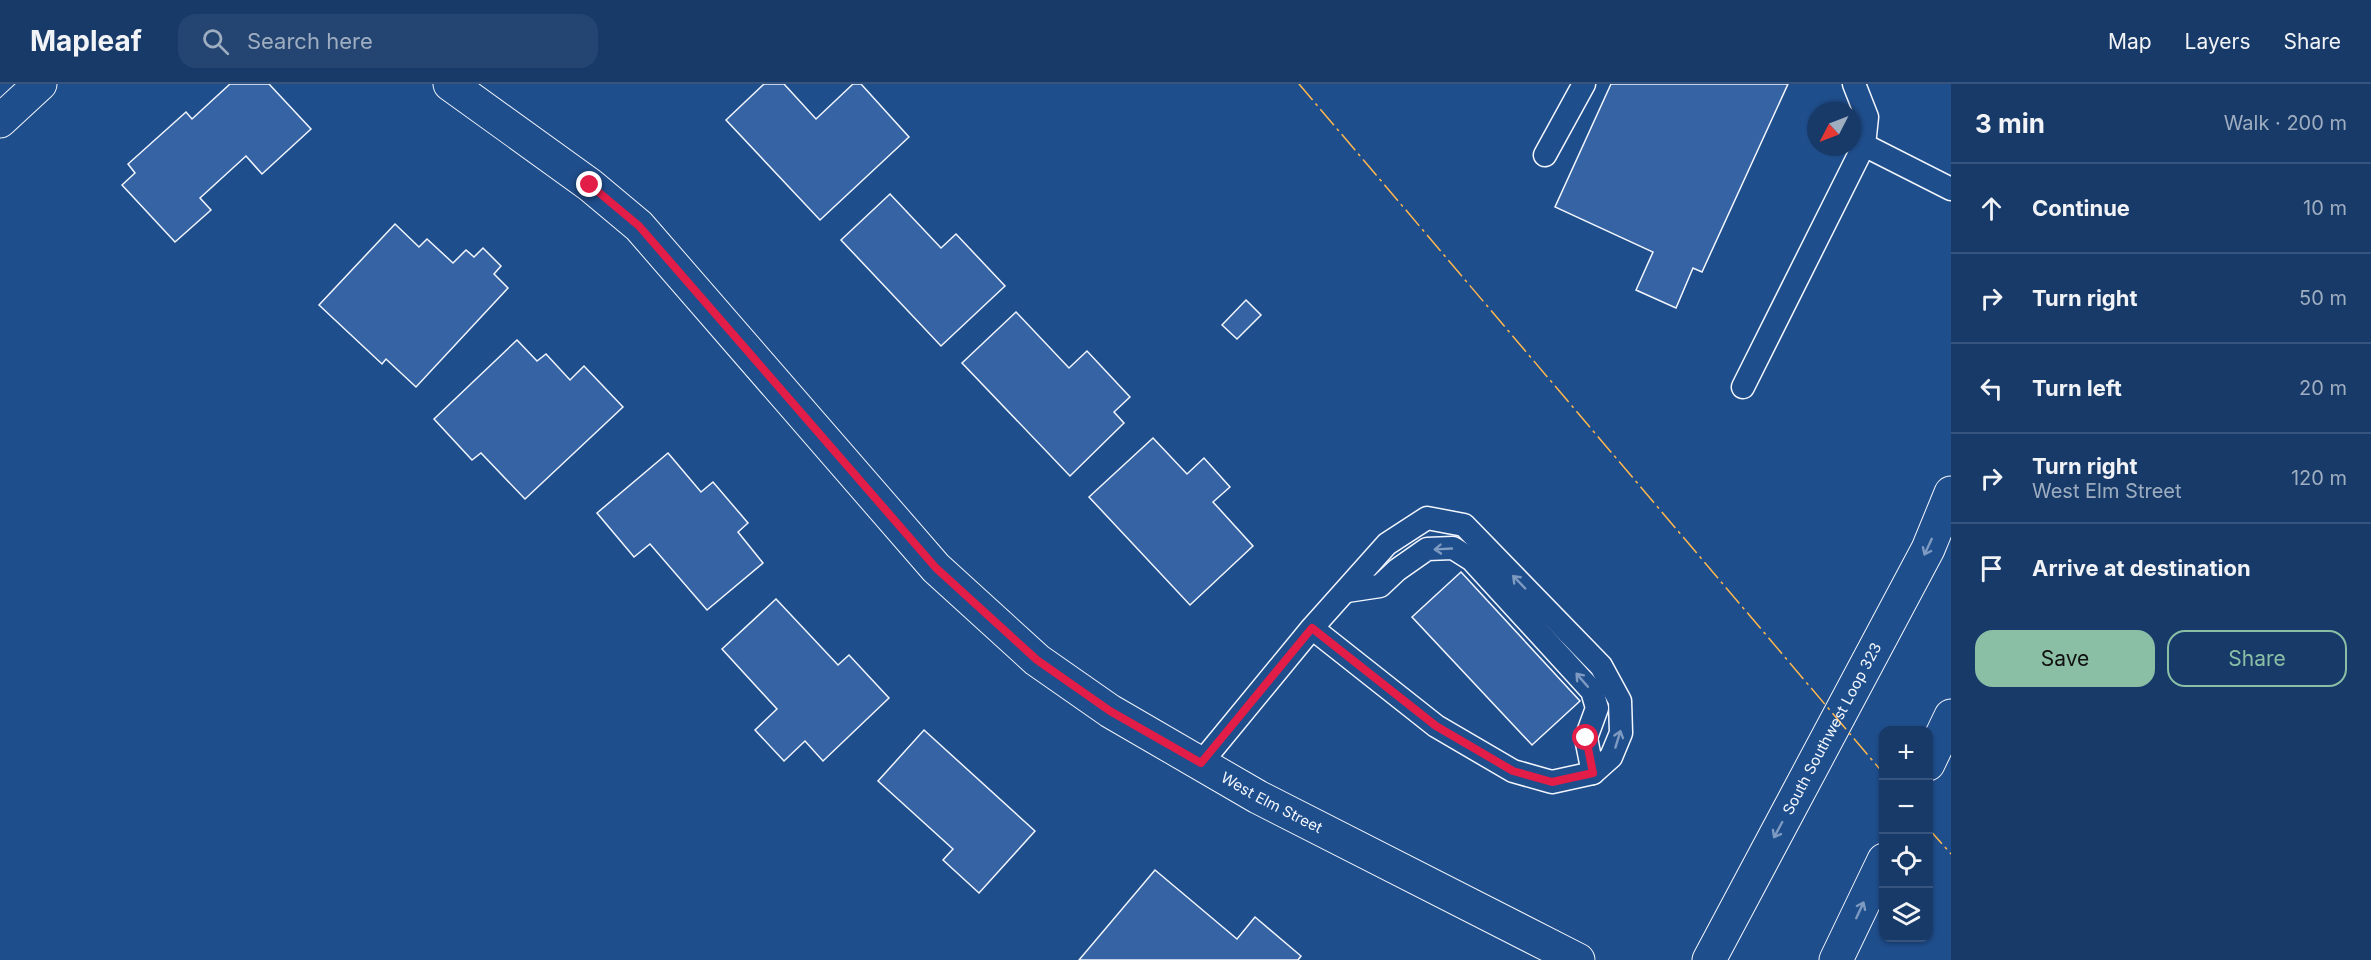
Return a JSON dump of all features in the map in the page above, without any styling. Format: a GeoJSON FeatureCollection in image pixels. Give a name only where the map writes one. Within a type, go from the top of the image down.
{"type":"FeatureCollection","features":[{"type":"Feature","properties":{"kind":"main road"},"geometry":{"type":"LineString","coordinates":[[0,122],[40,84]]}},
{"type":"Feature","properties":{"kind":"main road","name":"West Elm Street"},"geometry":{"type":"LineString","coordinates":[[450,84],[590,185],[639,226],[936,568],[1037,660],[1110,711],[1258,797],[1578,960]]}},
{"type":"Feature","properties":{"kind":"main road","name":"South Southwest Loop 323"},"geometry":{"type":"LineString","coordinates":[[1708,960],[1928,549],[1951,493]]}},
{"type":"Feature","properties":{"kind":"main road"},"geometry":{"type":"LineString","coordinates":[[1933,755],[1951,716]]}},
{"type":"Feature","properties":{"kind":"main road"},"geometry":{"type":"LineString","coordinates":[[1836,960],[1879,870]]}},
{"type":"Feature","properties":{"kind":"lane"},"geometry":{"type":"LineString","coordinates":[[1545,155],[1584,84]]}},
{"type":"Feature","properties":{"kind":"lane"},"geometry":{"type":"LineString","coordinates":[[1743,387],[1864,145],[1867,117],[1854,84]]}},
{"type":"Feature","properties":{"kind":"lane"},"geometry":{"type":"LineString","coordinates":[[1864,145],[1951,189]]}},
{"type":"Feature","properties":{"kind":"lane"},"geometry":{"type":"LineString","coordinates":[[1201,763],[1312,628],[1387,544],[1427,518],[1464,525],[1601,666],[1620,701],[1621,733],[1611,757],[1593,773],[1552,782],[1513,771],[1436,726],[1312,628]]}},
{"type":"Feature","properties":{"kind":"lane"},"geometry":{"type":"LineString","coordinates":[[1347,591],[1380,586],[1397,570],[1427,549],[1453,548],[1472,560],[1592,691],[1597,708],[1586,738],[1593,773]]}},
{"type":"Feature","properties":{"kind":"building"},"geometry":{"type":"Polygon","coordinates":[[[230,84],[269,84],[311,129],[262,174],[246,156],[200,198],[211,210],[175,242],[122,185],[135,173],[128,164],[186,112],[192,119],[230,84]]]}},
{"type":"Feature","properties":{"kind":"building"},"geometry":{"type":"Polygon","coordinates":[[[764,84],[784,84],[816,119],[853,84],[861,84],[909,137],[820,220],[726,120],[764,84]]]}},
{"type":"Feature","properties":{"kind":"building"},"geometry":{"type":"Polygon","coordinates":[[[1611,84],[1788,84],[1702,272],[1693,268],[1676,308],[1636,290],[1653,252],[1555,207],[1611,84]]]}},
{"type":"Feature","properties":{"kind":"building"},"geometry":{"type":"Polygon","coordinates":[[[890,194],[941,248],[956,234],[1005,286],[941,346],[841,240],[890,194]]]}},
{"type":"Feature","properties":{"kind":"building"},"geometry":{"type":"Polygon","coordinates":[[[395,224],[419,247],[427,239],[453,263],[466,250],[474,257],[483,248],[501,266],[494,274],[508,288],[416,387],[386,359],[382,364],[319,305],[395,224]]]}},
{"type":"Feature","properties":{"kind":"building"},"geometry":{"type":"Polygon","coordinates":[[[1246,300],[1261,315],[1237,339],[1222,325],[1246,300]]]}},
{"type":"Feature","properties":{"kind":"building"},"geometry":{"type":"Polygon","coordinates":[[[1016,312],[1069,368],[1087,351],[1130,397],[1114,412],[1124,423],[1070,476],[962,363],[1016,312]]]}},
{"type":"Feature","properties":{"kind":"building"},"geometry":{"type":"Polygon","coordinates":[[[517,340],[537,361],[546,354],[570,380],[584,366],[623,407],[525,499],[481,453],[472,460],[434,419],[517,340]]]}},
{"type":"Feature","properties":{"kind":"building"},"geometry":{"type":"Polygon","coordinates":[[[1153,438],[1187,474],[1204,458],[1230,487],[1213,502],[1253,546],[1190,605],[1089,497],[1153,438]]]}},
{"type":"Feature","properties":{"kind":"building"},"geometry":{"type":"Polygon","coordinates":[[[668,453],[701,492],[713,482],[748,523],[738,532],[763,563],[707,610],[650,544],[634,557],[597,513],[668,453]]]}},
{"type":"Feature","properties":{"kind":"building"},"geometry":{"type":"Polygon","coordinates":[[[1461,572],[1580,701],[1532,745],[1412,617],[1461,572]]]}},
{"type":"Feature","properties":{"kind":"building"},"geometry":{"type":"Polygon","coordinates":[[[776,599],[838,665],[849,655],[889,698],[823,761],[805,741],[784,761],[755,730],[777,709],[722,649],[776,599]]]}},
{"type":"Feature","properties":{"kind":"building"},"geometry":{"type":"Polygon","coordinates":[[[924,730],[1035,831],[979,893],[943,860],[953,849],[878,781],[924,730]]]}},
{"type":"Feature","properties":{"kind":"building"},"geometry":{"type":"Polygon","coordinates":[[[1155,870],[1237,939],[1255,917],[1301,956],[1298,960],[1079,960],[1155,870]]]}},
{"type":"Feature","properties":{"kind":"power"},"geometry":{"type":"LineString","coordinates":[[1299,84],[1879,768]]}},
{"type":"Feature","properties":{"kind":"power"},"geometry":{"type":"LineString","coordinates":[[1933,834],[1951,854]]}},
{"type":"Feature","properties":{"kind":"route"},"geometry":{"type":"LineString","coordinates":[[590,185],[639,226],[936,568],[1037,660],[1110,711],[1201,763],[1312,628],[1436,726],[1513,771],[1552,782],[1593,773],[1586,738]]}}]}
